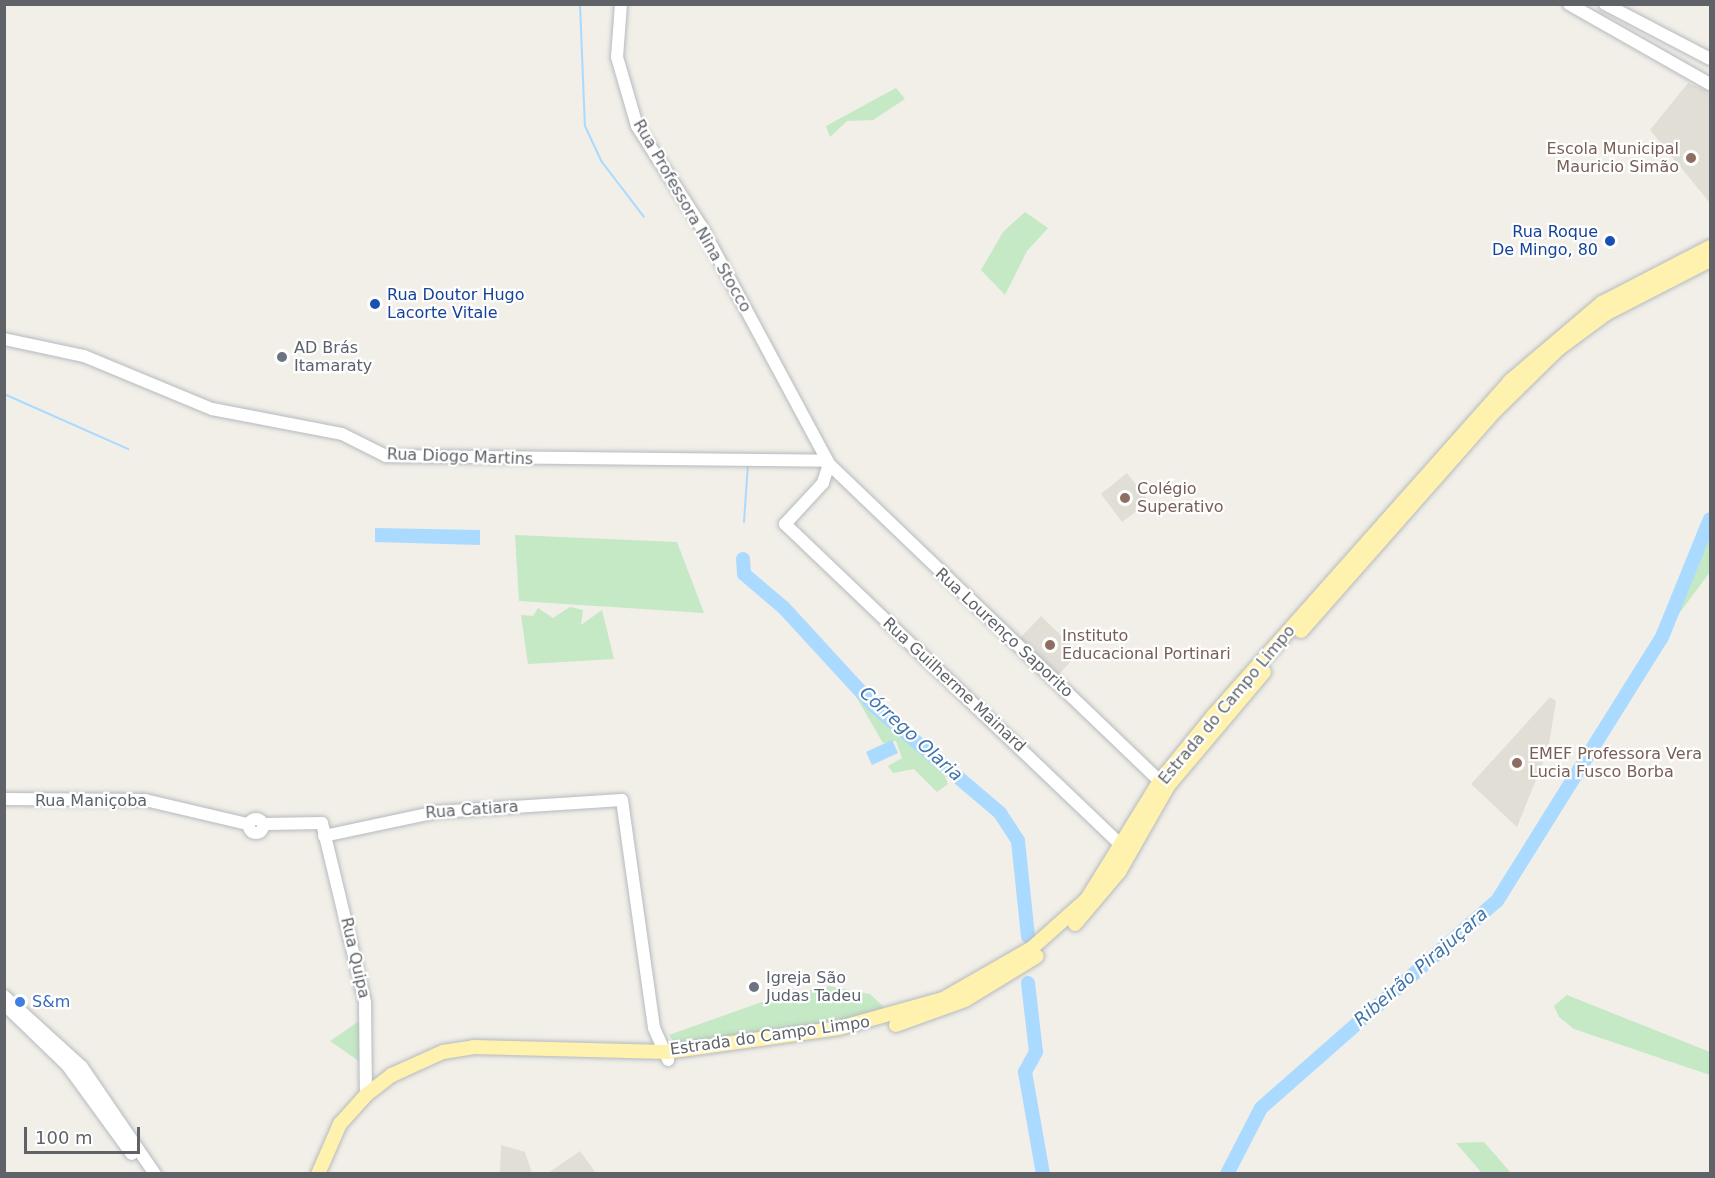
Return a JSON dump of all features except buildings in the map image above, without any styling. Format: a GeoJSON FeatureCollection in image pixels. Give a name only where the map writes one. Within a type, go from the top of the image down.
{"type":"FeatureCollection","features":[{"type":"Feature","properties":{"kind":"main road","name":"Estrada do Campo Limpo"},"geometry":{"type":"LineString","coordinates":[[327,1173],[355,1118],[383,1091],[430,1065],[477,1056],[667,1056],[861,1034],[936,1012],[1013,972],[1089,911],[1126,850],[1160,781],[1523,368],[1602,303],[1710,247]]}},
{"type":"Feature","properties":{"kind":"main road","name":"Estrada do Campo Limpo"},"geometry":{"type":"LineString","coordinates":[[318,1173],[340,1124],[366,1095],[417,1061],[473,1047],[667,1056],[891,1017],[960,992],[1032,948],[1087,899],[1126,850],[1192,756],[1530,375],[1607,313],[1710,260]]}},
{"type":"Feature","properties":{"kind":"main road"},"geometry":{"type":"LineString","coordinates":[[861,1034],[891,1017]]}},
{"type":"Feature","properties":{"kind":"street","name":"Rua Professora Nina Stocco"},"geometry":{"type":"LineString","coordinates":[[621,4],[617,57],[638,126],[700,226],[828,462]]}},
{"type":"Feature","properties":{"kind":"street"},"geometry":{"type":"LineString","coordinates":[[1569,4],[1710,84]]}},
{"type":"Feature","properties":{"kind":"street"},"geometry":{"type":"LineString","coordinates":[[1605,4],[1710,59]]}},
{"type":"Feature","properties":{"kind":"street","name":"Rua Diogo Martins"},"geometry":{"type":"LineString","coordinates":[[4,339],[84,356],[212,409],[342,434],[386,456],[828,462]]}},
{"type":"Feature","properties":{"kind":"street"},"geometry":{"type":"LineString","coordinates":[[828,462],[823,483],[848,484]]}},
{"type":"Feature","properties":{"kind":"street","name":"Rua Lourenço Saporito"},"geometry":{"type":"LineString","coordinates":[[828,462],[848,484],[1160,781]]}},
{"type":"Feature","properties":{"kind":"street","name":"Rua Guilherme Mainard"},"geometry":{"type":"LineString","coordinates":[[823,483],[784,524],[1126,850]]}},
{"type":"Feature","properties":{"kind":"street","name":"Rua Maniçoba"},"geometry":{"type":"LineString","coordinates":[[4,799],[146,800],[247,824],[323,829]]}},
{"type":"Feature","properties":{"kind":"street","name":"Rua Catiara"},"geometry":{"type":"LineString","coordinates":[[323,829],[437,812],[622,800],[654,1028],[667,1056]]}},
{"type":"Feature","properties":{"kind":"street","name":"Rua Quipa"},"geometry":{"type":"LineString","coordinates":[[323,829],[365,1002],[366,1095]]}},
{"type":"Feature","properties":{"kind":"street"},"geometry":{"type":"LineString","coordinates":[[4,996],[82,1067],[155,1173]]}},
{"type":"Feature","properties":{"kind":"street"},"geometry":{"type":"LineString","coordinates":[[4,1005],[67,1065],[146,1173]]}},
{"type":"Feature","properties":{"kind":"shaded area","name":"Escola Municipal Mauricio Simão"},"geometry":{"type":"Polygon","coordinates":[[[1688,83],[1710,92],[1710,203],[1650,130],[1688,83]]]}},
{"type":"Feature","properties":{"kind":"shaded area","name":"Colégio Superativo"},"geometry":{"type":"Polygon","coordinates":[[[1127,473],[1149,502],[1122,522],[1101,494],[1127,473]]]}},
{"type":"Feature","properties":{"kind":"shaded area","name":"Instituto Educacional Portinari"},"geometry":{"type":"Polygon","coordinates":[[[1041,616],[1079,653],[1059,674],[1020,638],[1041,616]]]}},
{"type":"Feature","properties":{"kind":"shaded area","name":"EMEF Professora Vera Lucia Fusco Borba"},"geometry":{"type":"Polygon","coordinates":[[[1550,697],[1556,701],[1548,750],[1517,827],[1471,784],[1550,697]]]}},
{"type":"Feature","properties":{"kind":"shaded area"},"geometry":{"type":"Polygon","coordinates":[[[501,1145],[525,1152],[532,1173],[500,1173],[501,1145]]]}},
{"type":"Feature","properties":{"kind":"shaded area"},"geometry":{"type":"Polygon","coordinates":[[[580,1151],[596,1173],[548,1173],[580,1151]]]}},
{"type":"Feature","properties":{"kind":"green space"},"geometry":{"type":"Polygon","coordinates":[[[896,88],[905,99],[873,120],[847,121],[830,137],[826,126],[896,88]]]}},
{"type":"Feature","properties":{"kind":"green space"},"geometry":{"type":"Polygon","coordinates":[[[1025,212],[1048,228],[1027,251],[1005,295],[981,270],[1003,232],[1025,212]]]}},
{"type":"Feature","properties":{"kind":"green space"},"geometry":{"type":"Polygon","coordinates":[[[1710,527],[1710,572],[1675,619],[1696,555],[1710,527]]]}},
{"type":"Feature","properties":{"kind":"green space"},"geometry":{"type":"Polygon","coordinates":[[[515,535],[677,542],[704,613],[519,601],[515,535]]]}},
{"type":"Feature","properties":{"kind":"green space"},"geometry":{"type":"Polygon","coordinates":[[[570,607],[583,610],[581,625],[602,610],[614,659],[528,664],[521,615],[533,616],[538,608],[553,618],[570,607]]]}},
{"type":"Feature","properties":{"kind":"green space"},"geometry":{"type":"Polygon","coordinates":[[[847,681],[868,694],[943,771],[948,784],[937,792],[914,769],[893,773],[888,766],[902,758],[896,741],[883,743],[847,681]]]}},
{"type":"Feature","properties":{"kind":"green space"},"geometry":{"type":"Polygon","coordinates":[[[829,986],[870,994],[891,1014],[679,1050],[669,1035],[770,999],[829,986]]]}},
{"type":"Feature","properties":{"kind":"green space"},"geometry":{"type":"Polygon","coordinates":[[[1567,995],[1710,1052],[1710,1075],[1574,1029],[1559,1017],[1554,1006],[1567,995]]]}},
{"type":"Feature","properties":{"kind":"green space"},"geometry":{"type":"Polygon","coordinates":[[[365,1017],[363,1064],[330,1041],[365,1017]]]}},
{"type":"Feature","properties":{"kind":"green space"},"geometry":{"type":"Polygon","coordinates":[[[1484,1142],[1511,1173],[1482,1173],[1456,1143],[1484,1142]]]}},
{"type":"Feature","properties":{"kind":"water"},"geometry":{"type":"Polygon","coordinates":[[[375,528],[480,530],[480,545],[375,542],[375,528]]]}},
{"type":"Feature","properties":{"kind":"water"},"geometry":{"type":"Polygon","coordinates":[[[892,740],[898,753],[872,765],[866,752],[892,740]]]}},
{"type":"Feature","properties":{"kind":"waterway","name":"Córrego Olaria"},"geometry":{"type":"LineString","coordinates":[[580,4],[585,126],[602,162],[644,217]]}},
{"type":"Feature","properties":{"kind":"waterway"},"geometry":{"type":"LineString","coordinates":[[4,394],[128,449]]}},
{"type":"Feature","properties":{"kind":"waterway","name":"Córrego Olaria"},"geometry":{"type":"LineString","coordinates":[[744,522],[748,464]]}},
{"type":"Feature","properties":{"kind":"waterway","name":"Ribeirão Pirajuçara"},"geometry":{"type":"LineString","coordinates":[[1227,1174],[1261,1108],[1497,901],[1662,637],[1710,519]]}},
{"type":"Feature","properties":{"kind":"waterway","name":"Córrego Olaria"},"geometry":{"type":"LineString","coordinates":[[743,559],[744,574],[784,608],[874,706],[1000,813],[1018,841],[1028,936]]}},
{"type":"Feature","properties":{"kind":"waterway","name":"Córrego Olaria"},"geometry":{"type":"LineString","coordinates":[[1028,983],[1036,1052],[1025,1072],[1043,1174]]}},
{"type":"Feature","properties":{"kind":"place","name":"Escola Municipal Mauricio Simão"},"geometry":{"type":"Point","coordinates":[1691,158]}},
{"type":"Feature","properties":{"kind":"place","name":"Rua Roque De Mingo, 80"},"geometry":{"type":"Point","coordinates":[1610,241]}},
{"type":"Feature","properties":{"kind":"place","name":"Rua Doutor Hugo Lacorte Vitale"},"geometry":{"type":"Point","coordinates":[375,304]}},
{"type":"Feature","properties":{"kind":"place","name":"AD Brás Itamaraty"},"geometry":{"type":"Point","coordinates":[282,357]}},
{"type":"Feature","properties":{"kind":"place","name":"Colégio Superativo"},"geometry":{"type":"Point","coordinates":[1125,498]}},
{"type":"Feature","properties":{"kind":"place","name":"Instituto Educacional Portinari"},"geometry":{"type":"Point","coordinates":[1050,645]}},
{"type":"Feature","properties":{"kind":"place","name":"EMEF Professora Vera Lucia Fusco Borba"},"geometry":{"type":"Point","coordinates":[1517,763]}},
{"type":"Feature","properties":{"kind":"place","name":"Igreja São Judas Tadeu"},"geometry":{"type":"Point","coordinates":[754,987]}},
{"type":"Feature","properties":{"kind":"place","name":"S&m"},"geometry":{"type":"Point","coordinates":[20,1002]}}]}
